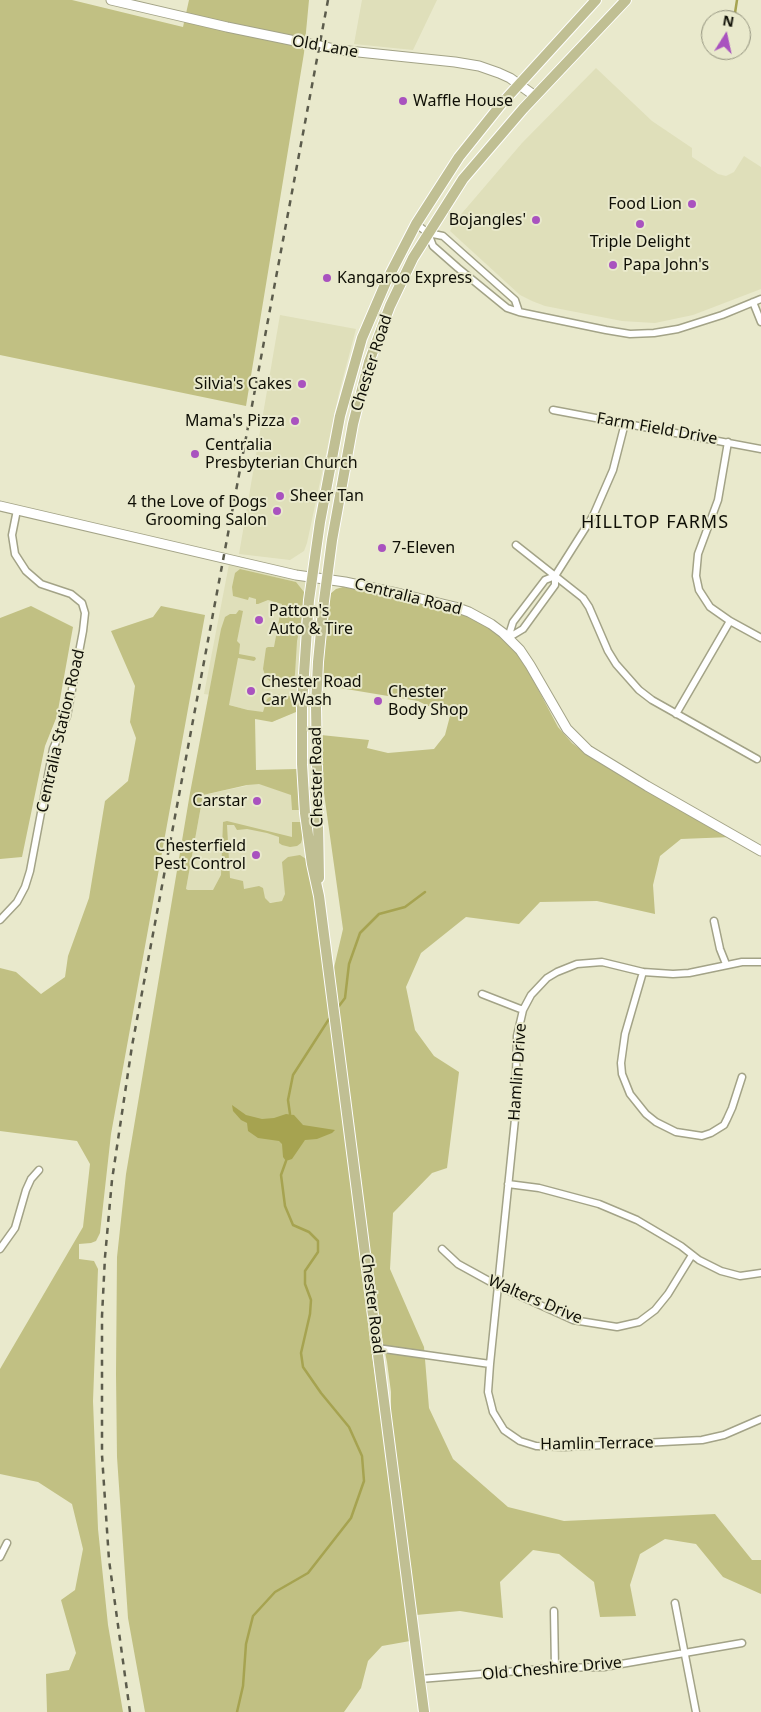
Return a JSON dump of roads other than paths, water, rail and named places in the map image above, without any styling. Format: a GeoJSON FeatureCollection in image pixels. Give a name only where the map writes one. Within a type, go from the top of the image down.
{"type":"FeatureCollection","features":[{"type":"Feature","properties":{"kind":"main road","name":"Old Lane"},"geometry":{"type":"LineString","coordinates":[[111,0],[227,27],[339,50],[469,64],[499,72],[535,96]]}},
{"type":"Feature","properties":{"kind":"main road","name":"Chester Road"},"geometry":{"type":"LineString","coordinates":[[424,1712],[319,896],[307,831],[302,764],[304,662],[312,578],[333,452],[350,377],[368,322],[386,282],[416,224],[464,150],[519,84],[596,0]]}},
{"type":"Feature","properties":{"kind":"main road","name":"Chester Road"},"geometry":{"type":"LineString","coordinates":[[319,896],[316,706],[318,662],[333,530],[353,424],[369,362],[390,306],[409,267],[428,233],[463,179],[535,96],[626,0]]}},
{"type":"Feature","properties":{"kind":"main road","name":"Centralia Road"},"geometry":{"type":"LineString","coordinates":[[0,506],[312,578],[369,587],[455,607],[480,618],[508,638],[530,665],[567,729],[588,750],[761,851]]}},
{"type":"Feature","properties":{"kind":"street"},"geometry":{"type":"LineString","coordinates":[[416,224],[428,233],[443,236],[515,300],[519,312]]}},
{"type":"Feature","properties":{"kind":"street"},"geometry":{"type":"LineString","coordinates":[[428,233],[433,246],[507,308],[606,330],[630,334],[654,334],[678,329],[722,315],[761,299]]}},
{"type":"Feature","properties":{"kind":"street"},"geometry":{"type":"LineString","coordinates":[[753,302],[761,322]]}},
{"type":"Feature","properties":{"kind":"street","name":"Farm Field Drive"},"geometry":{"type":"LineString","coordinates":[[553,410],[761,448]]}},
{"type":"Feature","properties":{"kind":"street"},"geometry":{"type":"LineString","coordinates":[[508,638],[523,629],[555,585],[555,576],[593,516],[605,492],[617,457],[625,423]]}},
{"type":"Feature","properties":{"kind":"street"},"geometry":{"type":"LineString","coordinates":[[728,442],[718,500],[698,554],[696,576],[699,590],[710,607],[761,638]]}},
{"type":"Feature","properties":{"kind":"street","name":"Centralia Station Road"},"geometry":{"type":"LineString","coordinates":[[0,920],[17,902],[25,887],[30,871],[53,749],[67,716],[84,631],[85,613],[82,603],[71,594],[41,584],[26,571],[15,554],[12,535],[17,510]]}},
{"type":"Feature","properties":{"kind":"street"},"geometry":{"type":"LineString","coordinates":[[516,545],[583,598],[589,607],[608,651],[627,678],[652,700],[757,759]]}},
{"type":"Feature","properties":{"kind":"street"},"geometry":{"type":"LineString","coordinates":[[508,638],[513,622],[546,580],[555,576]]}},
{"type":"Feature","properties":{"kind":"street"},"geometry":{"type":"LineString","coordinates":[[676,714],[730,620]]}},
{"type":"Feature","properties":{"kind":"street"},"geometry":{"type":"LineString","coordinates":[[714,921],[720,949],[726,964]]}},
{"type":"Feature","properties":{"kind":"street","name":"Hamlin Drive"},"geometry":{"type":"LineString","coordinates":[[490,1364],[516,1110],[516,1055],[523,1010],[531,995],[538,986],[557,972],[584,963],[602,962],[644,972],[673,974],[689,973],[726,964],[761,962]]}},
{"type":"Feature","properties":{"kind":"street"},"geometry":{"type":"LineString","coordinates":[[644,972],[625,1034],[621,1063],[625,1084],[642,1110],[656,1122],[676,1132],[702,1136],[711,1133],[724,1124],[732,1108],[742,1077]]}},
{"type":"Feature","properties":{"kind":"street"},"geometry":{"type":"LineString","coordinates":[[482,994],[523,1010]]}},
{"type":"Feature","properties":{"kind":"street"},"geometry":{"type":"LineString","coordinates":[[0,1249],[14,1228],[26,1190],[31,1179],[39,1170]]}},
{"type":"Feature","properties":{"kind":"street"},"geometry":{"type":"LineString","coordinates":[[508,1184],[539,1188],[605,1206],[637,1220],[673,1241],[708,1265],[731,1274],[749,1276],[761,1273]]}},
{"type":"Feature","properties":{"kind":"street","name":"Walters Drive"},"geometry":{"type":"LineString","coordinates":[[442,1249],[458,1264],[498,1286],[573,1320],[617,1327],[638,1322],[655,1310],[668,1294],[692,1255]]}},
{"type":"Feature","properties":{"kind":"street"},"geometry":{"type":"LineString","coordinates":[[378,1348],[490,1364]]}},
{"type":"Feature","properties":{"kind":"street","name":"Hamlin Terrace"},"geometry":{"type":"LineString","coordinates":[[490,1364],[488,1392],[493,1412],[504,1430],[520,1442],[528,1445],[564,1447],[702,1440],[724,1435],[761,1419]]}},
{"type":"Feature","properties":{"kind":"street"},"geometry":{"type":"LineString","coordinates":[[0,1557],[7,1543]]}},
{"type":"Feature","properties":{"kind":"street"},"geometry":{"type":"LineString","coordinates":[[675,1603],[696,1712]]}},
{"type":"Feature","properties":{"kind":"street"},"geometry":{"type":"LineString","coordinates":[[554,1611],[555,1668]]}},
{"type":"Feature","properties":{"kind":"street","name":"Old Cheshire Drive"},"geometry":{"type":"LineString","coordinates":[[420,1680],[555,1668],[604,1667],[742,1643]]}},
{"type":"Feature","properties":{"kind":"waterway"},"geometry":{"type":"LineString","coordinates":[[735,10],[737,0]]}},
{"type":"Feature","properties":{"kind":"waterway"},"geometry":{"type":"LineString","coordinates":[[339,1006],[345,998],[349,964],[360,933],[379,914],[405,907],[425,892]]}},
{"type":"Feature","properties":{"kind":"waterway"},"geometry":{"type":"LineString","coordinates":[[290,1114],[288,1100],[293,1075],[329,1019]]}},
{"type":"Feature","properties":{"kind":"waterway"},"geometry":{"type":"LineString","coordinates":[[237,1712],[243,1686],[246,1644],[253,1616],[275,1592],[308,1573],[351,1518],[364,1481],[362,1456],[349,1427],[321,1393],[303,1367],[301,1353],[310,1314],[311,1300],[305,1284],[305,1271],[318,1252],[318,1241],[309,1232],[293,1225],[285,1206],[281,1175],[286,1161]]}},
{"type":"Feature","properties":{"kind":"railway"},"geometry":{"type":"LineString","coordinates":[[130,1712],[109,1560],[102,1455],[102,1316],[112,1180],[132,1046],[328,0]]}},
{"type":"Feature","properties":{"kind":"place","name":"Waffle House"},"geometry":{"type":"Point","coordinates":[403,101]}},
{"type":"Feature","properties":{"kind":"place","name":"Food Lion"},"geometry":{"type":"Point","coordinates":[692,204]}},
{"type":"Feature","properties":{"kind":"place","name":"Bojangles'"},"geometry":{"type":"Point","coordinates":[536,220]}},
{"type":"Feature","properties":{"kind":"place","name":"Triple Delight"},"geometry":{"type":"Point","coordinates":[640,224]}},
{"type":"Feature","properties":{"kind":"place","name":"Papa John's"},"geometry":{"type":"Point","coordinates":[613,265]}},
{"type":"Feature","properties":{"kind":"place","name":"Kangaroo Express"},"geometry":{"type":"Point","coordinates":[327,278]}},
{"type":"Feature","properties":{"kind":"place","name":"Silvia's Cakes"},"geometry":{"type":"Point","coordinates":[302,384]}},
{"type":"Feature","properties":{"kind":"place","name":"Mama's Pizza"},"geometry":{"type":"Point","coordinates":[295,421]}},
{"type":"Feature","properties":{"kind":"place","name":"Centralia Presbyterian Church"},"geometry":{"type":"Point","coordinates":[195,454]}},
{"type":"Feature","properties":{"kind":"place","name":"Sheer Tan"},"geometry":{"type":"Point","coordinates":[280,496]}},
{"type":"Feature","properties":{"kind":"place","name":"4 the Love of Dogs Grooming Salon"},"geometry":{"type":"Point","coordinates":[277,511]}},
{"type":"Feature","properties":{"kind":"place","name":"7-Eleven"},"geometry":{"type":"Point","coordinates":[382,548]}},
{"type":"Feature","properties":{"kind":"place","name":"Patton's Auto & Tire"},"geometry":{"type":"Point","coordinates":[259,620]}},
{"type":"Feature","properties":{"kind":"place","name":"Chester Road Car Wash"},"geometry":{"type":"Point","coordinates":[251,691]}},
{"type":"Feature","properties":{"kind":"place","name":"Chester Body Shop"},"geometry":{"type":"Point","coordinates":[378,701]}},
{"type":"Feature","properties":{"kind":"place","name":"Carstar"},"geometry":{"type":"Point","coordinates":[257,801]}},
{"type":"Feature","properties":{"kind":"place","name":"Chesterfield Pest Control"},"geometry":{"type":"Point","coordinates":[256,855]}},
{"type":"Feature","properties":{"kind":"district","name":"HILLTOP FARMS"},"geometry":{"type":"Point","coordinates":[655,523]}}]}
